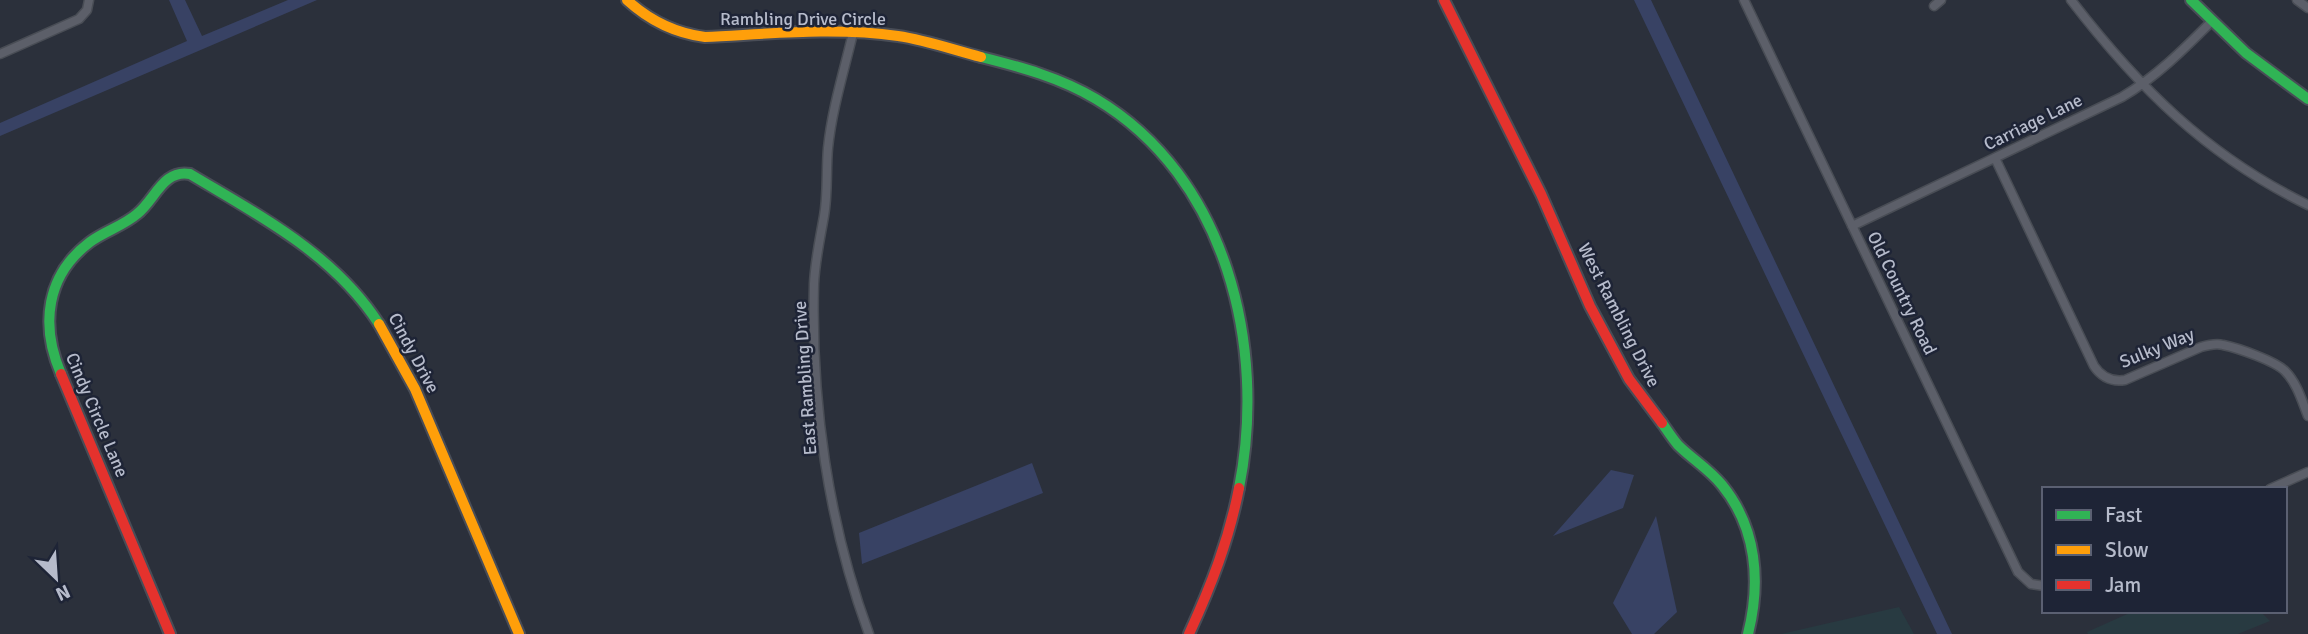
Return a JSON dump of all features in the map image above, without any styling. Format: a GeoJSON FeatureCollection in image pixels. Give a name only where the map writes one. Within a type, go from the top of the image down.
{"type":"FeatureCollection","features":[{"type":"Feature","properties":{"kind":"street"},"geometry":{"type":"LineString","coordinates":[[0,54],[79,19],[87,10],[89,0]]}},
{"type":"Feature","properties":{"kind":"street","name":"Rambling Drive Circle"},"geometry":{"type":"LineString","coordinates":[[627,0],[652,21],[670,30],[691,35],[892,35],[1025,67],[1066,83],[1105,105],[1136,127],[1169,162],[1199,205],[1221,251],[1237,300],[1246,350],[1249,410],[1244,469],[1231,532],[1211,589],[1189,634]]}},
{"type":"Feature","properties":{"kind":"street","name":"West Rambling Drive"},"geometry":{"type":"LineString","coordinates":[[1444,0],[1541,194],[1590,306],[1629,379],[1678,445],[1701,463],[1723,486],[1743,519],[1756,567],[1755,606],[1748,634]]}},
{"type":"Feature","properties":{"kind":"street","name":"Old Country Road"},"geometry":{"type":"LineString","coordinates":[[1744,0],[2018,572],[2031,584],[2042,586]]}},
{"type":"Feature","properties":{"kind":"street"},"geometry":{"type":"LineString","coordinates":[[2071,0],[2111,51],[2166,109],[2219,152],[2308,205]]}},
{"type":"Feature","properties":{"kind":"street"},"geometry":{"type":"LineString","coordinates":[[2191,0],[2258,64],[2308,99]]}},
{"type":"Feature","properties":{"kind":"street"},"geometry":{"type":"LineString","coordinates":[[2298,0],[2308,8]]}},
{"type":"Feature","properties":{"kind":"street","name":"Carriage Lane"},"geometry":{"type":"LineString","coordinates":[[1853,226],[2122,97],[2166,66],[2211,22]]}},
{"type":"Feature","properties":{"kind":"street","name":"East Rambling Drive"},"geometry":{"type":"LineString","coordinates":[[853,33],[828,146],[825,205],[815,264],[815,351],[817,394],[828,480],[847,564],[869,634]]}},
{"type":"Feature","properties":{"kind":"street","name":"Sulky Way"},"geometry":{"type":"LineString","coordinates":[[1994,158],[2094,366],[2102,376],[2113,381],[2125,380],[2201,347],[2226,345],[2284,370],[2308,416]]}},
{"type":"Feature","properties":{"kind":"street","name":"Cindy Circle Lane"},"geometry":{"type":"LineString","coordinates":[[170,634],[54,358],[48,317],[55,286],[61,273],[78,251],[137,214],[153,199],[170,176],[179,172]]}},
{"type":"Feature","properties":{"kind":"street","name":"Cindy Drive"},"geometry":{"type":"LineString","coordinates":[[179,172],[190,174],[296,239],[335,271],[369,309],[409,373],[519,634]]}},
{"type":"Feature","properties":{"kind":"street"},"geometry":{"type":"LineString","coordinates":[[2274,487],[2308,472]]}},
{"type":"Feature","properties":{"kind":"shaded area"},"geometry":{"type":"Polygon","coordinates":[[[1899,607],[1914,634],[1781,634],[1899,607]]]}},
{"type":"Feature","properties":{"kind":"shaded area"},"geometry":{"type":"Polygon","coordinates":[[[2130,613],[2262,613],[2270,621],[2238,634],[2087,632],[2130,613]]]}},
{"type":"Feature","properties":{"kind":"water"},"geometry":{"type":"Polygon","coordinates":[[[169,0],[185,0],[202,36],[288,0],[317,0],[0,136],[0,123],[187,41],[169,0]]]}},
{"type":"Feature","properties":{"kind":"water"},"geometry":{"type":"Polygon","coordinates":[[[1634,0],[1651,0],[1952,634],[1937,634],[1634,0]]]}},
{"type":"Feature","properties":{"kind":"water"},"geometry":{"type":"Polygon","coordinates":[[[1032,463],[1043,493],[862,564],[859,533],[1032,463]]]}},
{"type":"Feature","properties":{"kind":"water"},"geometry":{"type":"Polygon","coordinates":[[[1611,470],[1634,475],[1623,508],[1553,536],[1611,470]]]}},
{"type":"Feature","properties":{"kind":"water"},"geometry":{"type":"Polygon","coordinates":[[[1656,516],[1677,612],[1654,634],[1632,634],[1613,603],[1656,516]]]}},
{"type":"Feature","properties":{"kind":"traffic: fast"},"geometry":{"type":"LineString","coordinates":[[2191,0],[2246,53],[2308,99]]}},
{"type":"Feature","properties":{"kind":"traffic: fast"},"geometry":{"type":"LineString","coordinates":[[981,57],[1055,79],[1096,99],[1141,132],[1178,173],[1206,219],[1227,270],[1241,324],[1247,379],[1246,434],[1239,488]]}},
{"type":"Feature","properties":{"kind":"traffic: fast"},"geometry":{"type":"LineString","coordinates":[[61,374],[54,356],[49,319],[56,285],[64,270],[75,255],[90,242],[132,218],[166,181],[181,174],[190,174],[294,238],[340,277],[361,299],[379,324]]}},
{"type":"Feature","properties":{"kind":"traffic: fast"},"geometry":{"type":"LineString","coordinates":[[1662,423],[1678,445],[1722,485],[1743,519],[1755,575],[1748,634]]}},
{"type":"Feature","properties":{"kind":"traffic: slow"},"geometry":{"type":"LineString","coordinates":[[627,0],[663,25],[705,37],[802,32],[874,33],[919,40],[981,57]]}},
{"type":"Feature","properties":{"kind":"traffic: slow"},"geometry":{"type":"LineString","coordinates":[[379,324],[415,389],[519,634]]}},
{"type":"Feature","properties":{"kind":"traffic: jam"},"geometry":{"type":"LineString","coordinates":[[1444,0],[1541,194],[1590,306],[1629,379],[1662,423]]}},
{"type":"Feature","properties":{"kind":"traffic: jam"},"geometry":{"type":"LineString","coordinates":[[61,374],[170,634]]}},
{"type":"Feature","properties":{"kind":"traffic: jam"},"geometry":{"type":"LineString","coordinates":[[1189,634],[1218,562],[1239,488]]}}]}
